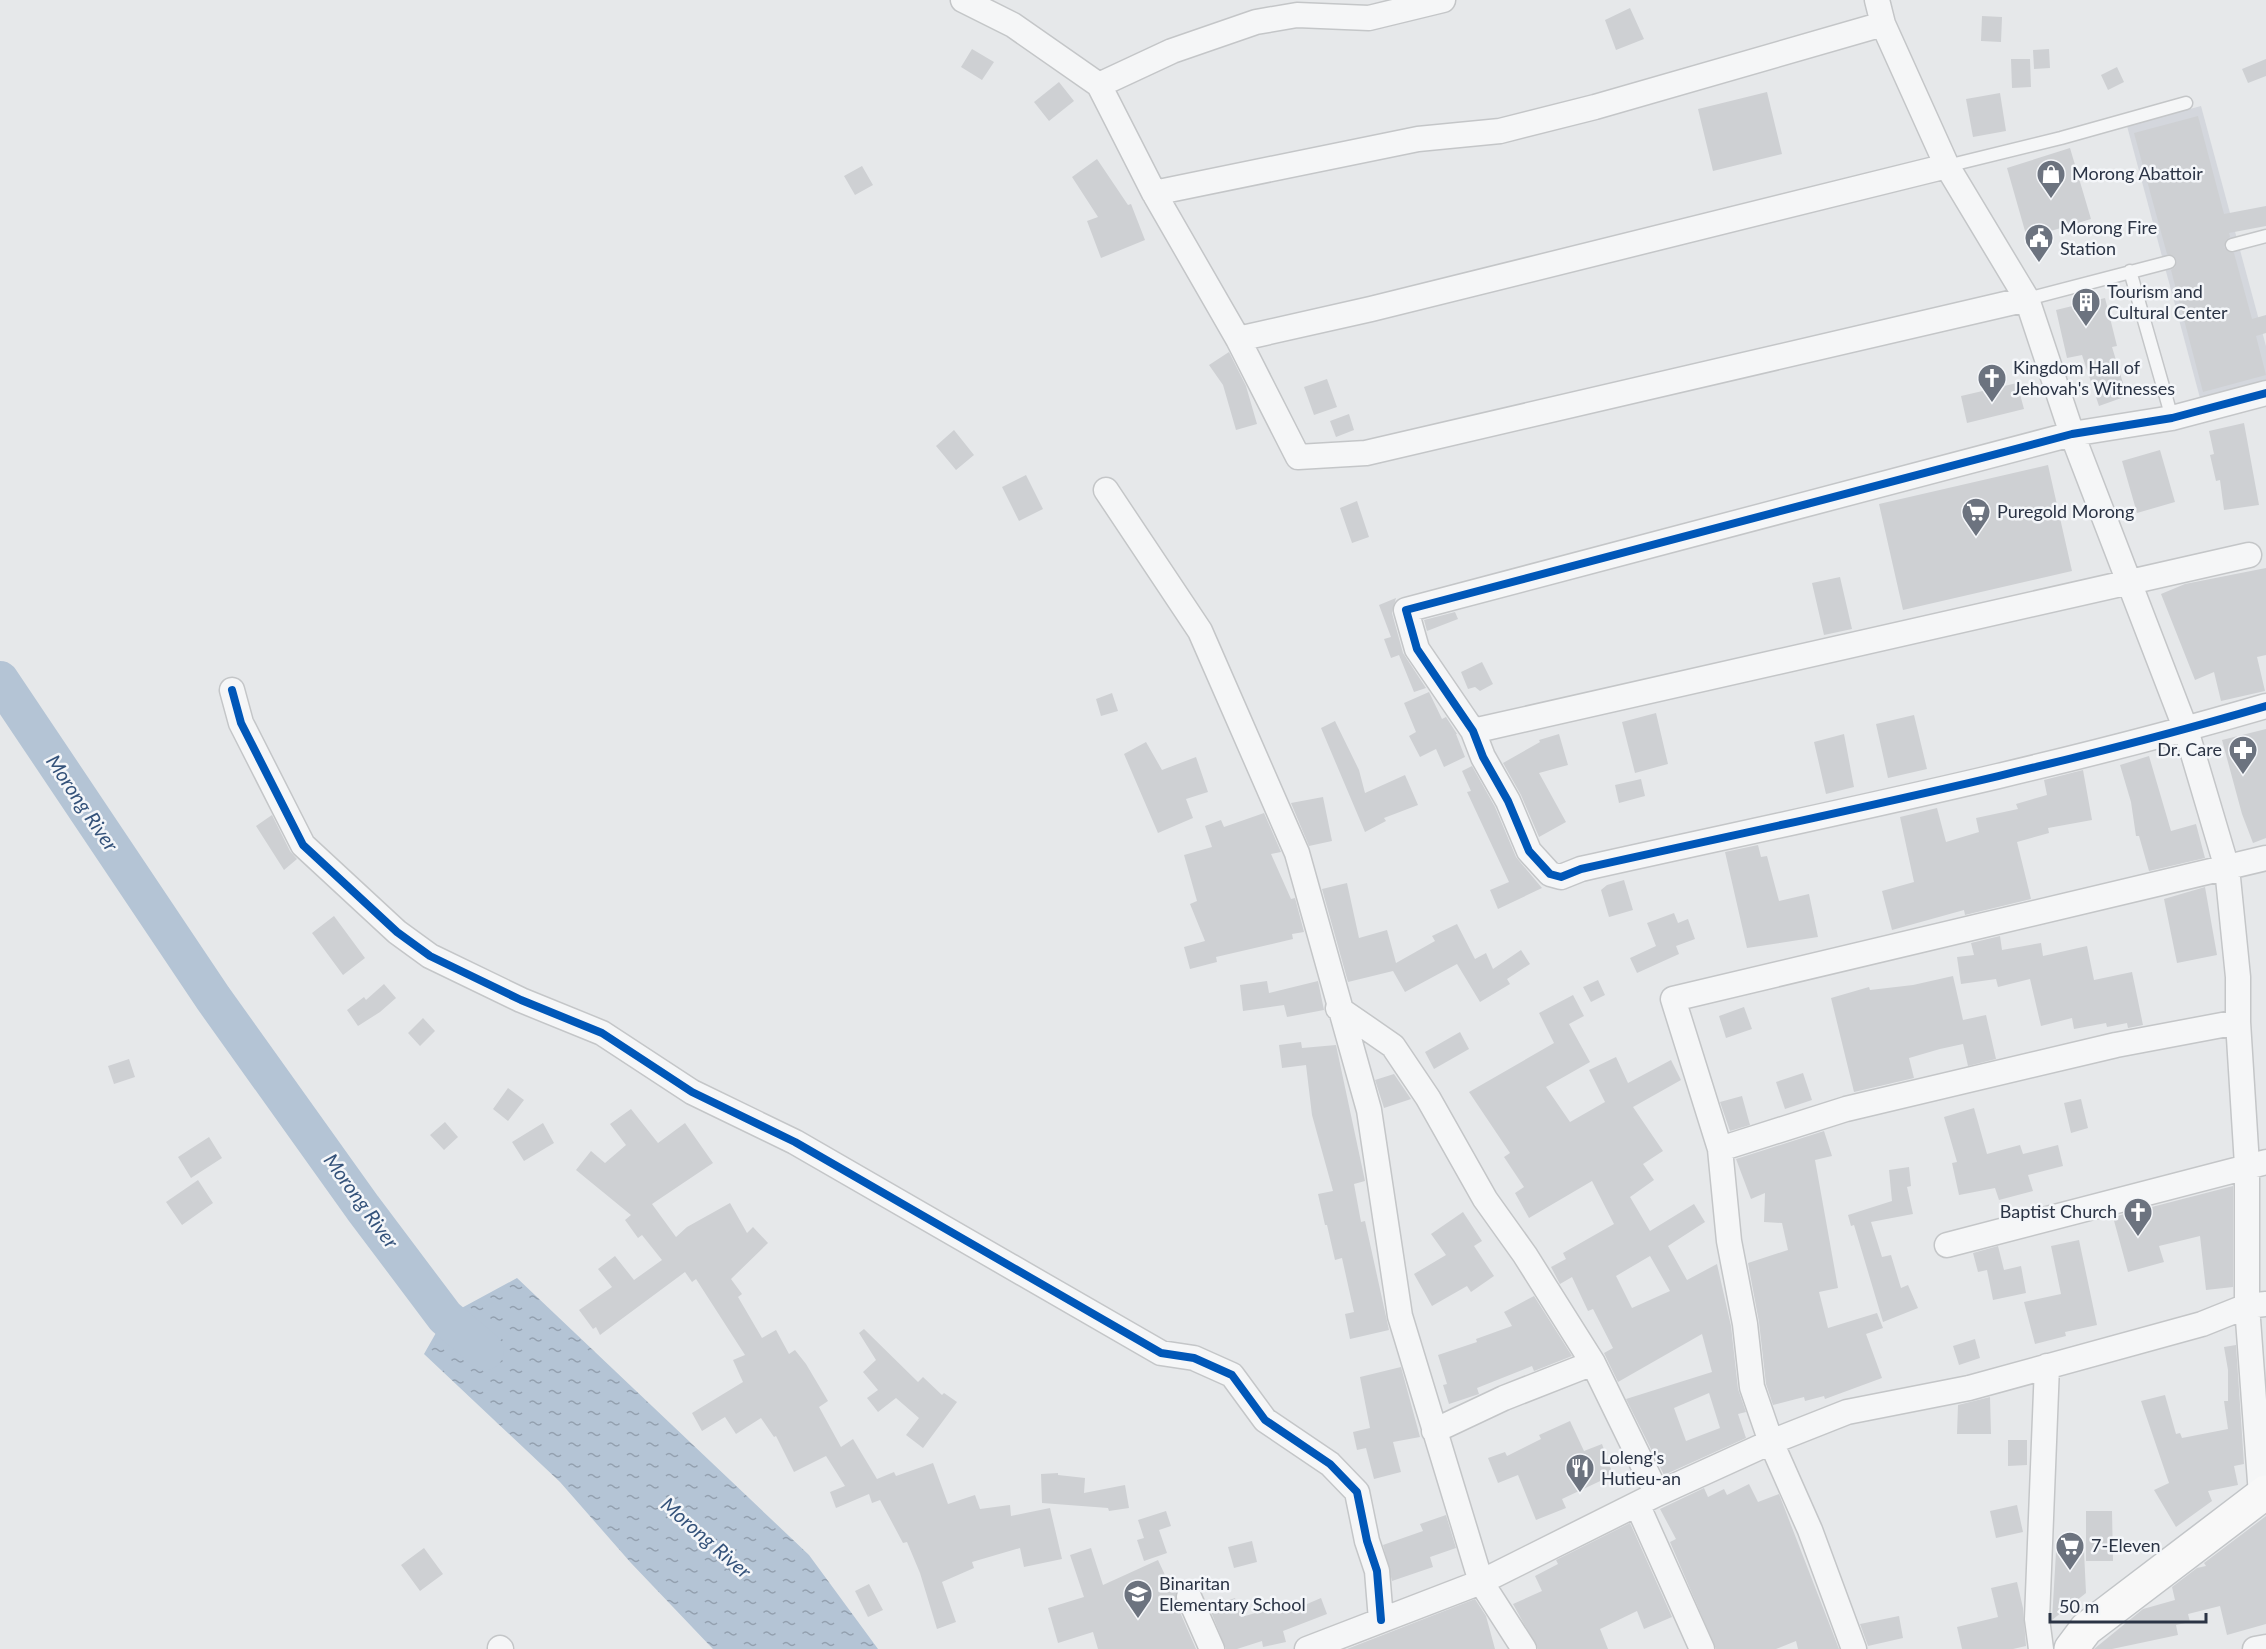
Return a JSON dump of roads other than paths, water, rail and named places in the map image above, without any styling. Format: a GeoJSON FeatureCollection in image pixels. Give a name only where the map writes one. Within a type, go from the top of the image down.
{"type":"FeatureCollection","features":[{"type":"Feature","properties":{"kind":"main road"},"geometry":{"type":"LineString","coordinates":[[2071,1649],[2086,1629],[2264,1493]]}},
{"type":"Feature","properties":{"kind":"street"},"geometry":{"type":"LineString","coordinates":[[963,0],[1013,25],[1099,85],[1154,193],[1238,339],[1298,457],[1365,453],[2027,299]]}},
{"type":"Feature","properties":{"kind":"street"},"geometry":{"type":"LineString","coordinates":[[1099,85],[1172,51],[1256,22],[1297,15],[1370,18],[1443,0]]}},
{"type":"Feature","properties":{"kind":"street"},"geometry":{"type":"LineString","coordinates":[[1877,0],[1883,24],[1947,166],[2027,299],[2072,434],[2186,730],[2227,868],[2238,977],[2238,1022],[2257,1163],[2257,1305],[2264,1493]]}},
{"type":"Feature","properties":{"kind":"street"},"geometry":{"type":"LineString","coordinates":[[1154,193],[1418,139],[1500,131],[1595,107],[1883,24]]}},
{"type":"Feature","properties":{"kind":"street"},"geometry":{"type":"LineString","coordinates":[[1238,339],[1371,309],[1947,166]]}},
{"type":"Feature","properties":{"kind":"street"},"geometry":{"type":"LineString","coordinates":[[2266,393],[2172,418],[2072,434],[1406,610],[1417,649],[1473,730],[1483,757],[1508,801],[1529,851],[1550,874],[1561,877],[1581,868],[1892,800],[2186,730],[2266,706]]}},
{"type":"Feature","properties":{"kind":"street"},"geometry":{"type":"LineString","coordinates":[[1106,490],[1200,631],[1297,853],[1338,1008],[1369,1110],[1400,1316],[1481,1582],[1524,1649]]}},
{"type":"Feature","properties":{"kind":"street"},"geometry":{"type":"LineString","coordinates":[[1473,730],[2249,555]]}},
{"type":"Feature","properties":{"kind":"street"},"geometry":{"type":"LineString","coordinates":[[232,690],[241,723],[303,845],[397,932],[430,956],[521,1000],[602,1033],[692,1092],[795,1142],[1161,1353],[1194,1358],[1232,1375],[1265,1420],[1330,1464],[1357,1492],[1367,1541],[1377,1571],[1382,1620]]}},
{"type":"Feature","properties":{"kind":"street"},"geometry":{"type":"LineString","coordinates":[[1854,1649],[1810,1530],[1772,1442],[1752,1387],[1745,1324],[1729,1240],[1720,1149],[1673,999],[2266,858]]}},
{"type":"Feature","properties":{"kind":"street"},"geometry":{"type":"LineString","coordinates":[[1338,1008],[1393,1046],[1428,1098],[1485,1199],[1525,1255],[1593,1363],[1647,1499],[1702,1649]]}},
{"type":"Feature","properties":{"kind":"street"},"geometry":{"type":"LineString","coordinates":[[1720,1149],[1846,1109],[2116,1045],[2238,1022]]}},
{"type":"Feature","properties":{"kind":"street"},"geometry":{"type":"LineString","coordinates":[[1947,1245],[2257,1163]]}},
{"type":"Feature","properties":{"kind":"street"},"geometry":{"type":"LineString","coordinates":[[1307,1649],[1481,1582],[1647,1499],[1772,1442],[1848,1412],[1969,1388],[2202,1324],[2257,1305]]}},
{"type":"Feature","properties":{"kind":"street"},"geometry":{"type":"LineString","coordinates":[[1434,1431],[1504,1398],[1593,1363]]}},
{"type":"Feature","properties":{"kind":"street"},"geometry":{"type":"LineString","coordinates":[[2041,1649],[2037,1619],[2047,1366]]}},
{"type":"Feature","properties":{"kind":"street"},"geometry":{"type":"LineString","coordinates":[[1189,1597],[1212,1649]]}},
{"type":"Feature","properties":{"kind":"street"},"geometry":{"type":"LineString","coordinates":[[2255,1649],[2266,1647]]}},
{"type":"Feature","properties":{"kind":"lane"},"geometry":{"type":"LineString","coordinates":[[1947,166],[2061,138],[2186,103]]}},
{"type":"Feature","properties":{"kind":"lane"},"geometry":{"type":"LineString","coordinates":[[2232,245],[2266,236]]}},
{"type":"Feature","properties":{"kind":"lane"},"geometry":{"type":"LineString","coordinates":[[2027,299],[2169,262]]}},
{"type":"Feature","properties":{"kind":"lane"},"geometry":{"type":"LineString","coordinates":[[2130,271],[2172,418]]}},
{"type":"Feature","properties":{"kind":"water"},"geometry":{"type":"Polygon","coordinates":[[[517,1278],[809,1555],[878,1649],[713,1649],[631,1563],[560,1482],[424,1354],[445,1317],[517,1278]]]}},
{"type":"Feature","properties":{"kind":"waterway","name":"Morong River"},"geometry":{"type":"LineString","coordinates":[[0,680],[213,998],[363,1208],[445,1317],[485,1351]]}},
{"type":"Feature","properties":{"kind":"place","name":"Morong Abattoir"},"geometry":{"type":"Point","coordinates":[2051,200]}},
{"type":"Feature","properties":{"kind":"place","name":"Morong Fire Station"},"geometry":{"type":"Point","coordinates":[2039,264]}},
{"type":"Feature","properties":{"kind":"place","name":"Tourism and Cultural Center"},"geometry":{"type":"Point","coordinates":[2086,328]}},
{"type":"Feature","properties":{"kind":"place","name":"Kingdom Hall of Jehovah's Witnesses"},"geometry":{"type":"Point","coordinates":[1992,404]}},
{"type":"Feature","properties":{"kind":"place","name":"Puregold Morong"},"geometry":{"type":"Point","coordinates":[1976,538]}},
{"type":"Feature","properties":{"kind":"place","name":"Dr. Care"},"geometry":{"type":"Point","coordinates":[2243,776]}},
{"type":"Feature","properties":{"kind":"place","name":"Baptist Church"},"geometry":{"type":"Point","coordinates":[2138,1238]}},
{"type":"Feature","properties":{"kind":"place","name":"Loleng's Hutieu-an"},"geometry":{"type":"Point","coordinates":[1580,1494]}},
{"type":"Feature","properties":{"kind":"place","name":"7-Eleven"},"geometry":{"type":"Point","coordinates":[2070,1572]}},
{"type":"Feature","properties":{"kind":"place","name":"Binaritan Elementary School"},"geometry":{"type":"Point","coordinates":[1138,1620]}}]}
